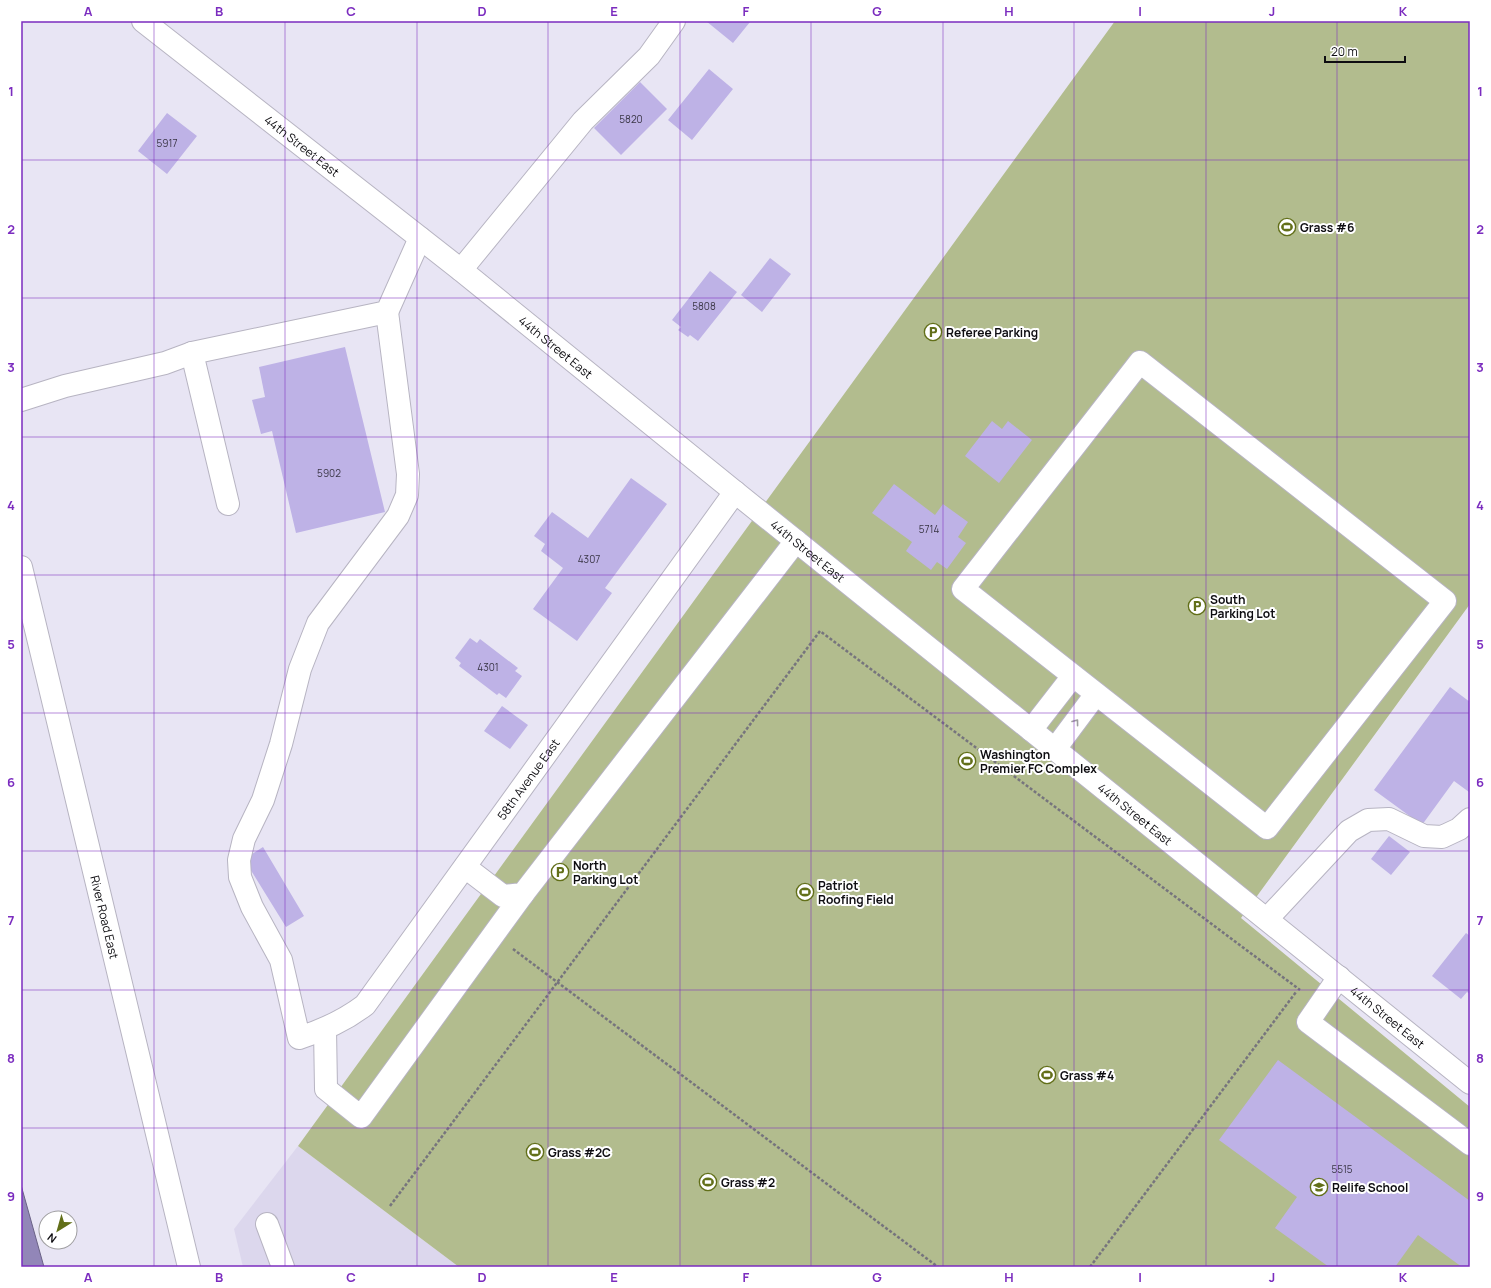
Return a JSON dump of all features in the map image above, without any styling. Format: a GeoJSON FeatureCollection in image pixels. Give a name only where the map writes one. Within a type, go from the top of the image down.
{"type":"FeatureCollection","features":[{"type":"Feature","properties":{"kind":"street","name":"44th Street East"},"geometry":{"type":"LineString","coordinates":[[143,21],[461,270],[1470,1083]]}},
{"type":"Feature","properties":{"kind":"street"},"geometry":{"type":"LineString","coordinates":[[461,270],[583,121],[649,56],[674,21]]}},
{"type":"Feature","properties":{"kind":"street"},"geometry":{"type":"LineString","coordinates":[[21,400],[65,386],[166,363],[192,353],[387,312],[420,238]]}},
{"type":"Feature","properties":{"kind":"street","name":"58th Avenue East"},"geometry":{"type":"LineString","coordinates":[[387,312],[408,474],[407,495],[398,516],[318,623],[300,669],[281,744],[265,793],[244,839],[238,860],[240,877],[252,907],[281,960],[299,1038],[325,1029],[348,1018],[365,1006],[735,492]]}},
{"type":"Feature","properties":{"kind":"street"},"geometry":{"type":"LineString","coordinates":[[192,353],[228,504]]}},
{"type":"Feature","properties":{"kind":"street"},"geometry":{"type":"LineString","coordinates":[[1140,362],[1445,600],[1267,828],[1073,676],[963,589],[1140,362]]}},
{"type":"Feature","properties":{"kind":"street"},"geometry":{"type":"LineString","coordinates":[[325,1029],[326,1089],[361,1117],[523,894],[796,541]]}},
{"type":"Feature","properties":{"kind":"street","name":"River Road East"},"geometry":{"type":"LineString","coordinates":[[21,567],[189,1267]]}},
{"type":"Feature","properties":{"kind":"street"},"geometry":{"type":"LineString","coordinates":[[1031,730],[1073,676]]}},
{"type":"Feature","properties":{"kind":"street"},"geometry":{"type":"LineString","coordinates":[[1055,749],[1096,694]]}},
{"type":"Feature","properties":{"kind":"street"},"geometry":{"type":"LineString","coordinates":[[1267,919],[1349,831],[1368,820],[1389,819],[1424,836],[1442,837],[1459,829],[1470,819]]}},
{"type":"Feature","properties":{"kind":"street"},"geometry":{"type":"LineString","coordinates":[[465,867],[503,896],[523,894]]}},
{"type":"Feature","properties":{"kind":"street"},"geometry":{"type":"LineString","coordinates":[[1339,977],[1308,1022],[1470,1144]]}},
{"type":"Feature","properties":{"kind":"street"},"geometry":{"type":"LineString","coordinates":[[267,1224],[283,1267]]}},
{"type":"Feature","properties":{"kind":"path"},"geometry":{"type":"LineString","coordinates":[[390,1206],[820,631],[1320,1005]]}},
{"type":"Feature","properties":{"kind":"path"},"geometry":{"type":"LineString","coordinates":[[493,934],[938,1267]]}},
{"type":"Feature","properties":{"kind":"path"},"geometry":{"type":"LineString","coordinates":[[1090,1267],[1298,989]]}},
{"type":"Feature","properties":{"kind":"shaded area"},"geometry":{"type":"Polygon","coordinates":[[[298,1146],[459,1267],[243,1267],[234,1229],[298,1146]]]}},
{"type":"Feature","properties":{"kind":"shaded area"},"geometry":{"type":"Polygon","coordinates":[[[21,1185],[44,1267],[21,1267],[21,1185]]]}},
{"type":"Feature","properties":{"kind":"green space","name":"Washington Premier FC Complex"},"geometry":{"type":"Polygon","coordinates":[[[1115,21],[1470,21],[1470,604],[1241,918],[1470,1107],[1470,1267],[459,1267],[298,1146],[1115,21]]]}},
{"type":"Feature","properties":{"kind":"building"},"geometry":{"type":"Polygon","coordinates":[[[706,21],[749,21],[750,22],[733,43],[706,21]]]}},
{"type":"Feature","properties":{"kind":"building"},"geometry":{"type":"Polygon","coordinates":[[[709,69],[733,89],[692,140],[668,120],[709,69]]]}},
{"type":"Feature","properties":{"kind":"building"},"geometry":{"type":"Polygon","coordinates":[[[640,82],[667,109],[621,155],[594,128],[640,82]]]}},
{"type":"Feature","properties":{"kind":"building"},"geometry":{"type":"Polygon","coordinates":[[[167,113],[197,136],[167,174],[138,151],[167,113]]]}},
{"type":"Feature","properties":{"kind":"building"},"geometry":{"type":"Polygon","coordinates":[[[770,258],[791,274],[762,312],[741,295],[770,258]]]}},
{"type":"Feature","properties":{"kind":"building"},"geometry":{"type":"Polygon","coordinates":[[[710,271],[737,292],[698,341],[690,335],[688,337],[678,330],[681,327],[672,320],[710,271]]]}},
{"type":"Feature","properties":{"kind":"building"},"geometry":{"type":"Polygon","coordinates":[[[345,347],[385,512],[296,533],[272,431],[261,434],[252,400],[265,397],[259,367],[345,347]]]}},
{"type":"Feature","properties":{"kind":"building"},"geometry":{"type":"Polygon","coordinates":[[[992,421],[1002,429],[1008,421],[1032,440],[999,483],[965,456],[992,421]]]}},
{"type":"Feature","properties":{"kind":"building"},"geometry":{"type":"Polygon","coordinates":[[[631,478],[667,504],[605,588],[612,593],[577,641],[533,609],[563,568],[541,551],[545,544],[534,536],[552,512],[588,538],[631,478]]]}},
{"type":"Feature","properties":{"kind":"building"},"geometry":{"type":"Polygon","coordinates":[[[894,484],[935,515],[943,504],[968,522],[958,537],[966,543],[947,569],[937,562],[931,570],[906,551],[912,542],[872,513],[894,484]]]}},
{"type":"Feature","properties":{"kind":"building"},"geometry":{"type":"Polygon","coordinates":[[[470,638],[477,643],[480,639],[518,668],[515,671],[522,676],[506,698],[499,693],[497,695],[459,666],[461,663],[455,658],[470,638]]]}},
{"type":"Feature","properties":{"kind":"building"},"geometry":{"type":"Polygon","coordinates":[[[1450,687],[1470,702],[1470,790],[1469,792],[1454,781],[1422,825],[1374,790],[1450,687]]]}},
{"type":"Feature","properties":{"kind":"building"},"geometry":{"type":"Polygon","coordinates":[[[502,706],[528,725],[510,749],[484,731],[502,706]]]}},
{"type":"Feature","properties":{"kind":"building"},"geometry":{"type":"Polygon","coordinates":[[[1389,836],[1410,852],[1391,875],[1371,859],[1389,836]]]}},
{"type":"Feature","properties":{"kind":"building"},"geometry":{"type":"Polygon","coordinates":[[[263,847],[304,916],[286,927],[244,859],[263,847]]]}},
{"type":"Feature","properties":{"kind":"building"},"geometry":{"type":"Polygon","coordinates":[[[1466,933],[1470,936],[1470,994],[1467,992],[1461,999],[1432,976],[1466,933]]]}},
{"type":"Feature","properties":{"kind":"building"},"geometry":{"type":"Polygon","coordinates":[[[1278,1060],[1470,1201],[1470,1267],[1462,1267],[1418,1235],[1395,1267],[1329,1267],[1275,1228],[1297,1197],[1219,1140],[1278,1060]]]}},
{"type":"Feature","properties":{"kind":"place","name":"Grass #6"},"geometry":{"type":"Point","coordinates":[1287,227]}},
{"type":"Feature","properties":{"kind":"place","name":"Referee Parking"},"geometry":{"type":"Point","coordinates":[933,332]}},
{"type":"Feature","properties":{"kind":"place","name":"South Parking Lot"},"geometry":{"type":"Point","coordinates":[1197,606]}},
{"type":"Feature","properties":{"kind":"place","name":"Washington Premier FC Complex"},"geometry":{"type":"Point","coordinates":[967,761]}},
{"type":"Feature","properties":{"kind":"place","name":"North Parking Lot"},"geometry":{"type":"Point","coordinates":[560,872]}},
{"type":"Feature","properties":{"kind":"place","name":"Patriot Roofing Field"},"geometry":{"type":"Point","coordinates":[805,892]}},
{"type":"Feature","properties":{"kind":"place","name":"Grass #4"},"geometry":{"type":"Point","coordinates":[1047,1075]}},
{"type":"Feature","properties":{"kind":"place","name":"Grass #2C"},"geometry":{"type":"Point","coordinates":[535,1152]}},
{"type":"Feature","properties":{"kind":"place","name":"Grass #2"},"geometry":{"type":"Point","coordinates":[708,1182]}},
{"type":"Feature","properties":{"kind":"place","name":"Relife School"},"geometry":{"type":"Point","coordinates":[1319,1187]}}]}
